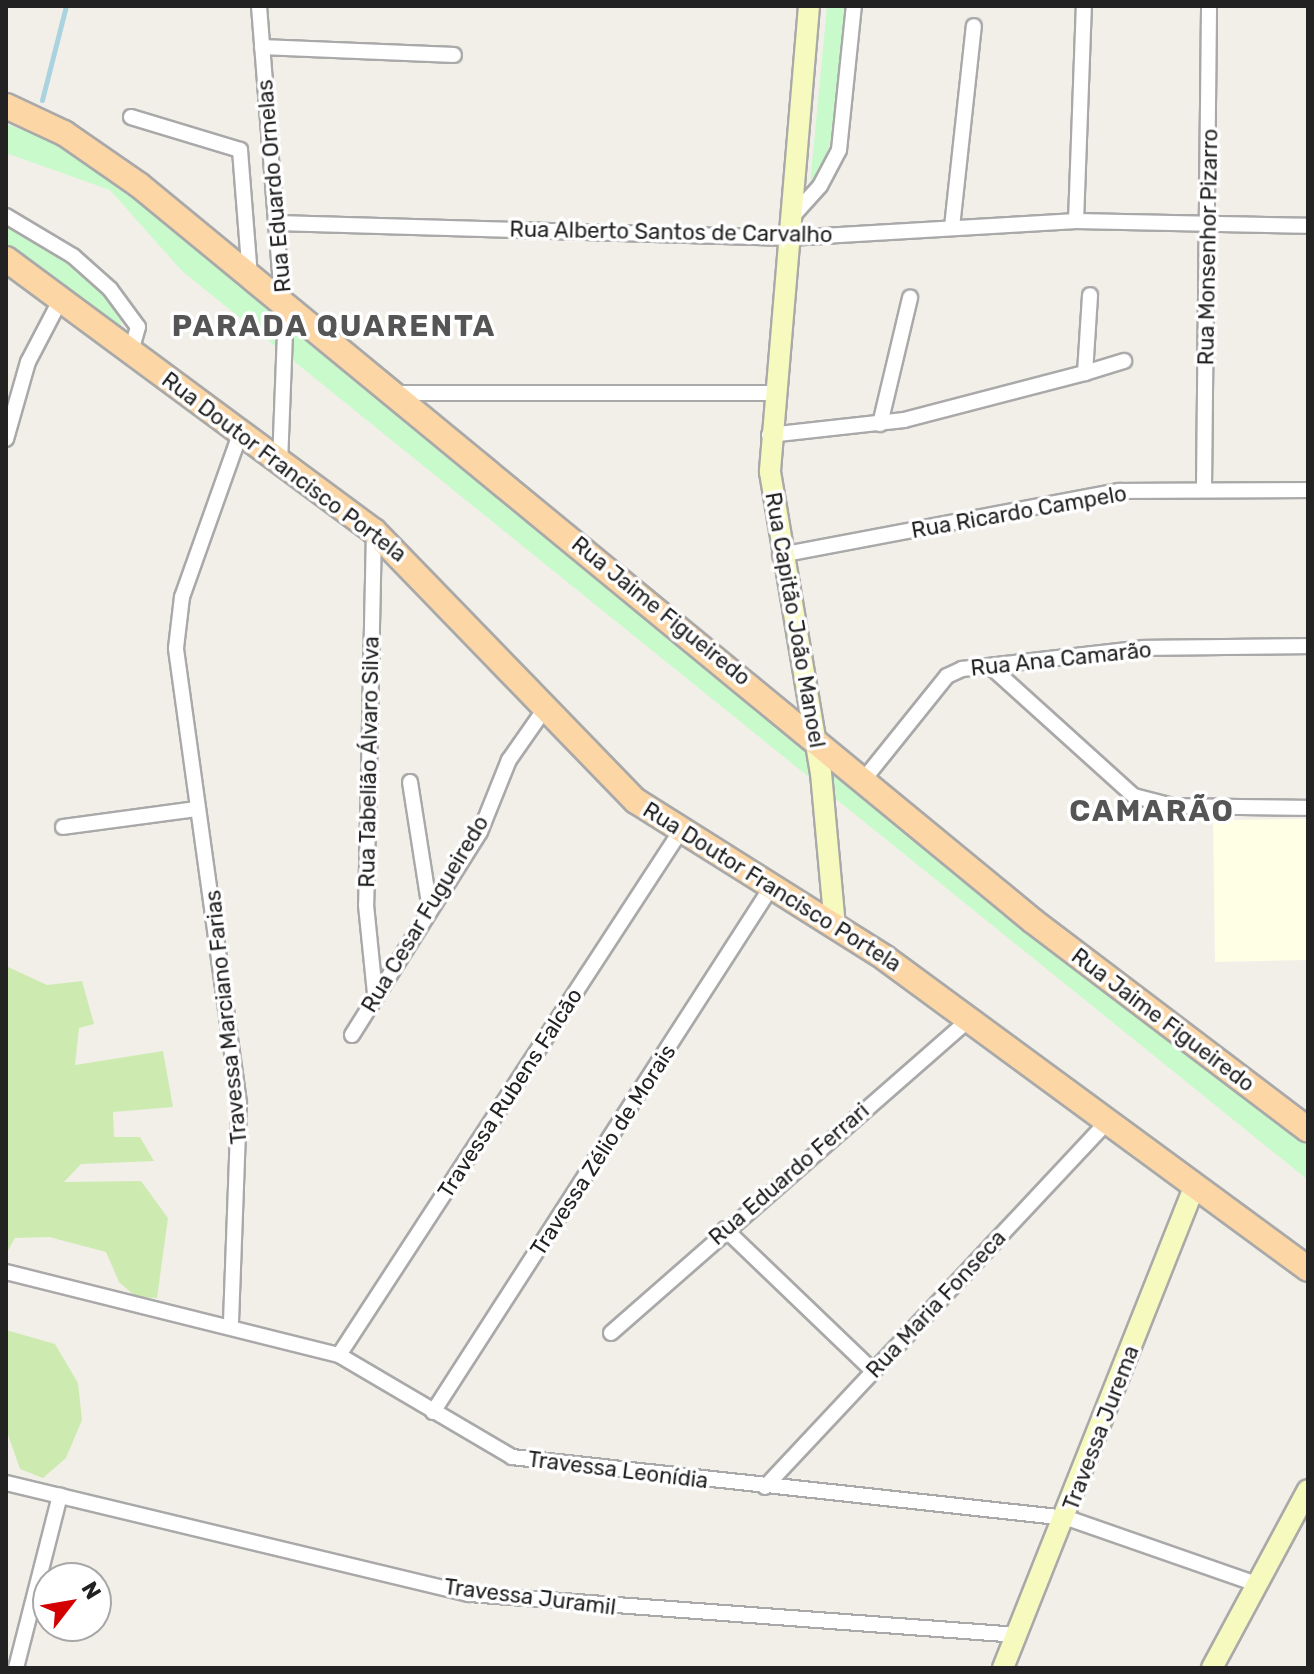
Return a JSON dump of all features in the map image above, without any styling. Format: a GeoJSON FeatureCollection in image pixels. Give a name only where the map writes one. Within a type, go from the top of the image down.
{"type":"FeatureCollection","features":[{"type":"Feature","properties":{"kind":"main road","name":"Rua Capitão João Manoel"},"geometry":{"type":"LineString","coordinates":[[809,6],[769,435],[780,555],[816,735],[835,926]]}},
{"type":"Feature","properties":{"kind":"main road","name":"Rua Jaime Figueiredo"},"geometry":{"type":"LineString","coordinates":[[6,106],[93,152],[816,735],[1033,921],[1308,1130]]}},
{"type":"Feature","properties":{"kind":"main road","name":"Rua Doutor Francisco Portela"},"geometry":{"type":"LineString","coordinates":[[6,259],[374,531],[616,783],[680,832],[835,926],[970,1019],[1308,1269]]}},
{"type":"Feature","properties":{"kind":"main road","name":"Travessa Jurema"},"geometry":{"type":"LineString","coordinates":[[1003,1668],[1067,1518],[1195,1185]]}},
{"type":"Feature","properties":{"kind":"main road"},"geometry":{"type":"LineString","coordinates":[[1212,1668],[1308,1490]]}},
{"type":"Feature","properties":{"kind":"street","name":"Rua Eduardo Ornelas"},"geometry":{"type":"LineString","coordinates":[[259,6],[284,307],[280,462]]}},
{"type":"Feature","properties":{"kind":"street"},"geometry":{"type":"LineString","coordinates":[[790,228],[820,186],[839,150],[854,6]]}},
{"type":"Feature","properties":{"kind":"street"},"geometry":{"type":"LineString","coordinates":[[1076,221],[1084,6]]}},
{"type":"Feature","properties":{"kind":"street","name":"Rua Monsenhor Pizarro"},"geometry":{"type":"LineString","coordinates":[[1204,487],[1209,6]]}},
{"type":"Feature","properties":{"kind":"street"},"geometry":{"type":"LineString","coordinates":[[952,227],[974,26]]}},
{"type":"Feature","properties":{"kind":"street"},"geometry":{"type":"LineString","coordinates":[[262,47],[454,55]]}},
{"type":"Feature","properties":{"kind":"street"},"geometry":{"type":"LineString","coordinates":[[131,117],[240,150],[250,278]]}},
{"type":"Feature","properties":{"kind":"street"},"geometry":{"type":"LineString","coordinates":[[6,216],[73,256],[110,289],[138,327],[131,351]]}},
{"type":"Feature","properties":{"kind":"street","name":"Rua Alberto Santos de Carvalho"},"geometry":{"type":"LineString","coordinates":[[277,223],[790,228],[952,227],[1076,221],[1308,226]]}},
{"type":"Feature","properties":{"kind":"street"},"geometry":{"type":"LineString","coordinates":[[1085,373],[1090,295]]}},
{"type":"Feature","properties":{"kind":"street"},"geometry":{"type":"LineString","coordinates":[[880,424],[910,298]]}},
{"type":"Feature","properties":{"kind":"street"},"geometry":{"type":"LineString","coordinates":[[6,439],[28,362],[61,299]]}},
{"type":"Feature","properties":{"kind":"street"},"geometry":{"type":"LineString","coordinates":[[769,435],[912,419],[1124,361]]}},
{"type":"Feature","properties":{"kind":"street"},"geometry":{"type":"LineString","coordinates":[[392,393],[773,393]]}},
{"type":"Feature","properties":{"kind":"street","name":"Travessa Marciano Farias"},"geometry":{"type":"LineString","coordinates":[[231,1322],[239,1103],[207,841],[197,809],[176,648],[182,597],[240,434]]}},
{"type":"Feature","properties":{"kind":"street","name":"Rua Ricardo Campelo"},"geometry":{"type":"LineString","coordinates":[[780,555],[1119,491],[1204,487],[1308,490]]}},
{"type":"Feature","properties":{"kind":"street","name":"Rua Tabelião Álvaro Silva"},"geometry":{"type":"LineString","coordinates":[[374,531],[366,905],[375,993]]}},
{"type":"Feature","properties":{"kind":"street","name":"Rua Ana Camarão"},"geometry":{"type":"LineString","coordinates":[[865,778],[947,676],[991,667],[1143,648],[1308,646]]}},
{"type":"Feature","properties":{"kind":"street"},"geometry":{"type":"LineString","coordinates":[[991,667],[1134,796],[1173,806],[1308,808]]}},
{"type":"Feature","properties":{"kind":"street","name":"Rua Cesar Fugueiredo"},"geometry":{"type":"LineString","coordinates":[[352,1035],[375,993],[430,909],[544,710]]}},
{"type":"Feature","properties":{"kind":"street","name":"Rua Tabelião Álvaro Silva"},"geometry":{"type":"LineString","coordinates":[[410,782],[430,909]]}},
{"type":"Feature","properties":{"kind":"street"},"geometry":{"type":"LineString","coordinates":[[63,827],[197,809]]}},
{"type":"Feature","properties":{"kind":"street","name":"Travessa Rubens Falcão"},"geometry":{"type":"LineString","coordinates":[[339,1355],[680,832]]}},
{"type":"Feature","properties":{"kind":"street","name":"Travessa Zélio de Morais"},"geometry":{"type":"LineString","coordinates":[[433,1412],[772,886]]}},
{"type":"Feature","properties":{"kind":"street","name":"Rua Eduardo Ferrari"},"geometry":{"type":"LineString","coordinates":[[611,1333],[725,1229],[970,1019]]}},
{"type":"Feature","properties":{"kind":"street","name":"Rua Maria Fonseca"},"geometry":{"type":"LineString","coordinates":[[765,1487],[1107,1122]]}},
{"type":"Feature","properties":{"kind":"street"},"geometry":{"type":"LineString","coordinates":[[725,1229],[873,1371]]}},
{"type":"Feature","properties":{"kind":"street","name":"Travessa Leonídia"},"geometry":{"type":"LineString","coordinates":[[6,1272],[231,1322],[339,1355],[512,1457],[1067,1518],[1256,1584]]}},
{"type":"Feature","properties":{"kind":"street","name":"Travessa Juramil"},"geometry":{"type":"LineString","coordinates":[[6,1483],[469,1594],[1018,1635]]}},
{"type":"Feature","properties":{"kind":"street"},"geometry":{"type":"LineString","coordinates":[[16,1668],[60,1496]]}},
{"type":"Feature","properties":{"kind":"shaded area"},"geometry":{"type":"Polygon","coordinates":[[[1308,819],[1308,960],[1215,962],[1213,820],[1308,819]]]}},
{"type":"Feature","properties":{"kind":"green space"},"geometry":{"type":"Polygon","coordinates":[[[827,6],[846,6],[843,90],[825,162],[810,185],[827,6]]]}},
{"type":"Feature","properties":{"kind":"green space"},"geometry":{"type":"Polygon","coordinates":[[[6,124],[64,145],[202,246],[1308,1137],[1308,1180],[182,271],[110,190],[6,153],[6,124]]]}},
{"type":"Feature","properties":{"kind":"green space"},"geometry":{"type":"Polygon","coordinates":[[[6,223],[93,281],[120,313],[122,331],[6,254],[6,223]]]}},
{"type":"Feature","properties":{"kind":"green space"},"geometry":{"type":"Polygon","coordinates":[[[6,966],[47,985],[82,981],[94,1024],[79,1028],[75,1065],[163,1051],[173,1107],[113,1112],[114,1137],[140,1137],[154,1161],[81,1164],[64,1182],[141,1181],[168,1218],[157,1298],[136,1297],[119,1282],[106,1252],[49,1237],[15,1238],[6,1254],[6,966]]]}},
{"type":"Feature","properties":{"kind":"green space"},"geometry":{"type":"Polygon","coordinates":[[[6,1330],[55,1344],[78,1383],[82,1420],[66,1458],[43,1478],[20,1469],[6,1429],[6,1330]]]}},
{"type":"Feature","properties":{"kind":"waterway"},"geometry":{"type":"LineString","coordinates":[[42,100],[66,6]]}},
{"type":"Feature","properties":{"kind":"district","name":"PARADA QUARENTA"},"geometry":{"type":"Point","coordinates":[334,326]}},
{"type":"Feature","properties":{"kind":"district","name":"CAMARÃO"},"geometry":{"type":"Point","coordinates":[1152,811]}}]}
